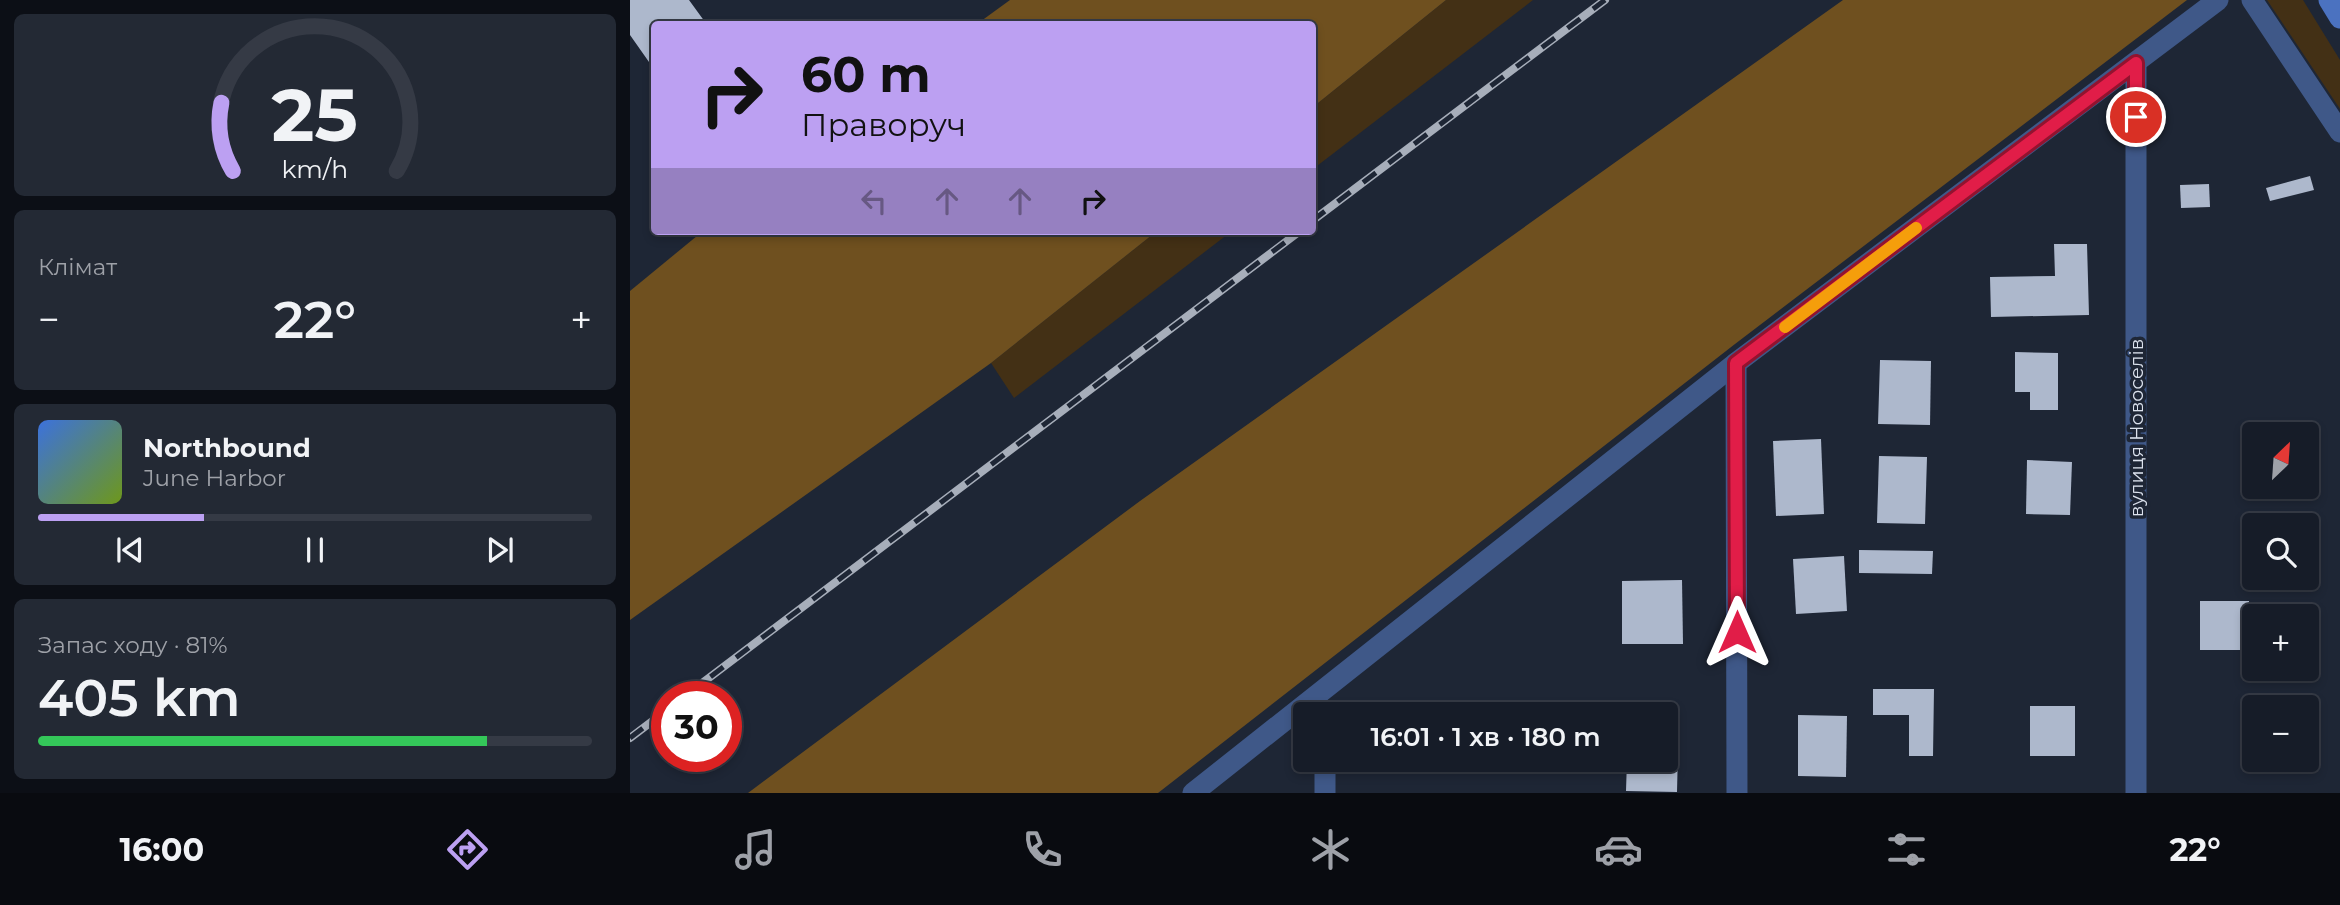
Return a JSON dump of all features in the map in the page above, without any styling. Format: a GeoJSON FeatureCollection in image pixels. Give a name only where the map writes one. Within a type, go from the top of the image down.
{"type":"FeatureCollection","features":[{"type":"Feature","properties":{"kind":"street"},"geometry":{"type":"LineString","coordinates":[[1193,793],[1736,363],[2218,0]]}},
{"type":"Feature","properties":{"kind":"street"},"geometry":{"type":"LineString","coordinates":[[2252,0],[2340,132]]}},
{"type":"Feature","properties":{"kind":"street"},"geometry":{"type":"LineString","coordinates":[[2329,0],[2340,18]]}},
{"type":"Feature","properties":{"kind":"street","name":"вулиця Новоселів"},"geometry":{"type":"LineString","coordinates":[[2136,63],[2136,793]]}},
{"type":"Feature","properties":{"kind":"street"},"geometry":{"type":"LineString","coordinates":[[1736,363],[1737,793]]}},
{"type":"Feature","properties":{"kind":"street"},"geometry":{"type":"LineString","coordinates":[[1324,690],[1324,702]]}},
{"type":"Feature","properties":{"kind":"street"},"geometry":{"type":"LineString","coordinates":[[1325,772],[1325,793]]}},
{"type":"Feature","properties":{"kind":"shaded area"},"geometry":{"type":"Polygon","coordinates":[[[1010,0],[1446,0],[1316,105],[1316,21],[981,21],[1010,0]]]}},
{"type":"Feature","properties":{"kind":"shaded area"},"geometry":{"type":"Polygon","coordinates":[[[1446,0],[1533,0],[1316,167],[1316,105],[1446,0]]]}},
{"type":"Feature","properties":{"kind":"shaded area"},"geometry":{"type":"Polygon","coordinates":[[[1843,0],[2187,0],[1735,344],[1158,793],[748,793],[1140,501],[1843,0]]]}},
{"type":"Feature","properties":{"kind":"shaded area"},"geometry":{"type":"Polygon","coordinates":[[[2267,0],[2303,0],[2340,60],[2340,109],[2267,0]]]}},
{"type":"Feature","properties":{"kind":"shaded area"},"geometry":{"type":"Polygon","coordinates":[[[698,235],[1152,235],[991,363],[630,620],[630,291],[698,235]]]}},
{"type":"Feature","properties":{"kind":"shaded area"},"geometry":{"type":"Polygon","coordinates":[[[1152,235],[1227,235],[1014,398],[991,363],[1152,235]]]}},
{"type":"Feature","properties":{"kind":"building"},"geometry":{"type":"Polygon","coordinates":[[[630,0],[689,0],[704,21],[651,21],[649,62],[630,35],[630,0]]]}},
{"type":"Feature","properties":{"kind":"building"},"geometry":{"type":"Polygon","coordinates":[[[2310,176],[2314,190],[2270,201],[2266,188],[2310,176]]]}},
{"type":"Feature","properties":{"kind":"building"},"geometry":{"type":"Polygon","coordinates":[[[2209,184],[2210,207],[2181,208],[2180,185],[2209,184]]]}},
{"type":"Feature","properties":{"kind":"building"},"geometry":{"type":"Polygon","coordinates":[[[2054,244],[2087,244],[2089,315],[1991,317],[1990,277],[2055,276],[2054,244]]]}},
{"type":"Feature","properties":{"kind":"building"},"geometry":{"type":"Polygon","coordinates":[[[2015,352],[2058,353],[2058,410],[2030,410],[2030,392],[2015,392],[2015,352]]]}},
{"type":"Feature","properties":{"kind":"building"},"geometry":{"type":"Polygon","coordinates":[[[1880,360],[1931,361],[1930,425],[1878,424],[1880,360]]]}},
{"type":"Feature","properties":{"kind":"building"},"geometry":{"type":"Polygon","coordinates":[[[1821,439],[1824,514],[1776,516],[1773,441],[1821,439]]]}},
{"type":"Feature","properties":{"kind":"building"},"geometry":{"type":"Polygon","coordinates":[[[1879,456],[1927,457],[1925,524],[1877,523],[1879,456]]]}},
{"type":"Feature","properties":{"kind":"building"},"geometry":{"type":"Polygon","coordinates":[[[2027,460],[2072,462],[2070,515],[2026,514],[2027,460]]]}},
{"type":"Feature","properties":{"kind":"building"},"geometry":{"type":"Polygon","coordinates":[[[1859,550],[1933,551],[1932,574],[1859,573],[1859,550]]]}},
{"type":"Feature","properties":{"kind":"building"},"geometry":{"type":"Polygon","coordinates":[[[1844,556],[1847,611],[1796,614],[1793,559],[1844,556]]]}},
{"type":"Feature","properties":{"kind":"building"},"geometry":{"type":"Polygon","coordinates":[[[1682,580],[1683,644],[1622,644],[1622,581],[1682,580]]]}},
{"type":"Feature","properties":{"kind":"building"},"geometry":{"type":"Polygon","coordinates":[[[2200,601],[2249,601],[2249,604],[2242,604],[2242,650],[2200,650],[2200,601]]]}},
{"type":"Feature","properties":{"kind":"building"},"geometry":{"type":"Polygon","coordinates":[[[1873,689],[1934,689],[1933,756],[1909,756],[1909,715],[1873,715],[1873,689]]]}},
{"type":"Feature","properties":{"kind":"building"},"geometry":{"type":"Polygon","coordinates":[[[2030,706],[2075,706],[2075,756],[2030,756],[2030,706]]]}},
{"type":"Feature","properties":{"kind":"building"},"geometry":{"type":"Polygon","coordinates":[[[1798,715],[1847,716],[1846,777],[1798,776],[1798,715]]]}},
{"type":"Feature","properties":{"kind":"building"},"geometry":{"type":"Polygon","coordinates":[[[1627,772],[1677,772],[1677,792],[1626,791],[1627,772]]]}},
{"type":"Feature","properties":{"kind":"railway"},"geometry":{"type":"LineString","coordinates":[[1316,218],[1605,0]]}},
{"type":"Feature","properties":{"kind":"railway"},"geometry":{"type":"LineString","coordinates":[[705,681],[1295,235]]}},
{"type":"Feature","properties":{"kind":"railway"},"geometry":{"type":"LineString","coordinates":[[630,738],[651,722]]}},
{"type":"Feature","properties":{"kind":"slow traffic"},"geometry":{"type":"LineString","coordinates":[[1785,327],[1916,228]]}},
{"type":"Feature","properties":{"kind":"route"},"geometry":{"type":"LineString","coordinates":[[1737,632],[1736,363],[2136,63],[2136,117]]}}]}
